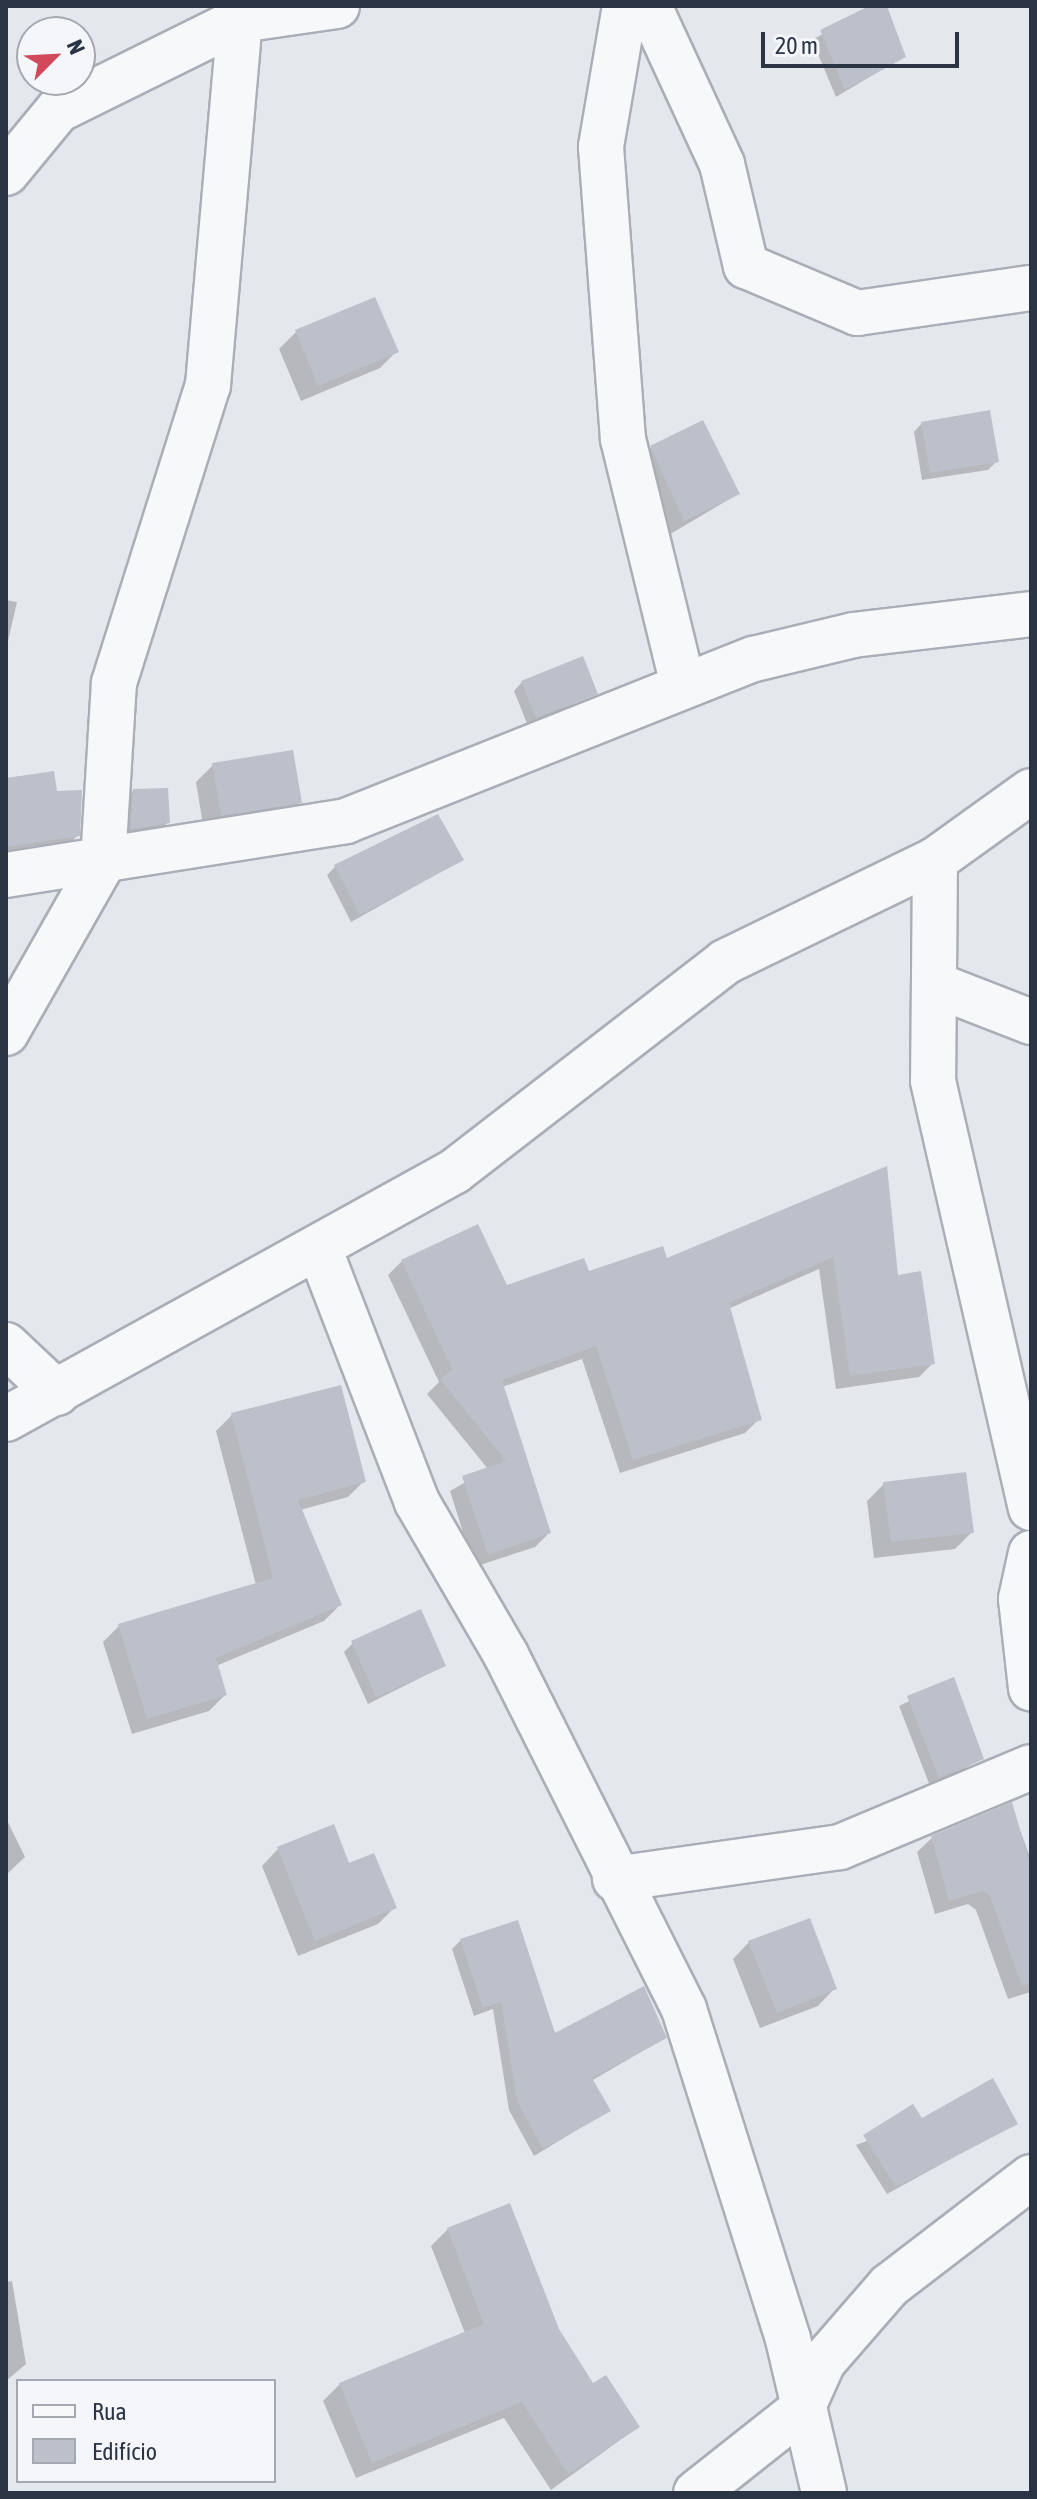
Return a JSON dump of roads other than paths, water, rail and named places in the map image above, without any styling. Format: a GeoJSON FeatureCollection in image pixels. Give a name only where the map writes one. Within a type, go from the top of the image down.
{"type":"FeatureCollection","features":[{"type":"Feature","properties":{"kind":"street"},"geometry":{"type":"LineString","coordinates":[[6,173],[58,110],[240,20],[337,6]]}},
{"type":"Feature","properties":{"kind":"street"},"geometry":{"type":"LineString","coordinates":[[625,6],[601,147],[623,439],[683,685]]}},
{"type":"Feature","properties":{"kind":"street"},"geometry":{"type":"LineString","coordinates":[[649,6],[722,164],[746,266],[857,313],[1031,288]]}},
{"type":"Feature","properties":{"kind":"street"},"geometry":{"type":"LineString","coordinates":[[6,1033],[103,862],[114,683],[208,385],[240,20]]}},
{"type":"Feature","properties":{"kind":"street"},"geometry":{"type":"LineString","coordinates":[[6,875],[346,821],[683,685],[853,635],[1031,614]]}},
{"type":"Feature","properties":{"kind":"street"},"geometry":{"type":"LineString","coordinates":[[6,1419],[455,1171],[725,962],[935,860],[1031,791]]}},
{"type":"Feature","properties":{"kind":"street"},"geometry":{"type":"LineString","coordinates":[[935,860],[933,1081],[1031,1508]]}},
{"type":"Feature","properties":{"kind":"street"},"geometry":{"type":"LineString","coordinates":[[936,985],[1031,1022]]}},
{"type":"Feature","properties":{"kind":"street"},"geometry":{"type":"LineString","coordinates":[[319,1248],[417,1502],[506,1655],[704,2061],[788,2339],[824,2493]]}},
{"type":"Feature","properties":{"kind":"street"},"geometry":{"type":"LineString","coordinates":[[6,1345],[57,1393]]}},
{"type":"Feature","properties":{"kind":"street"},"geometry":{"type":"LineString","coordinates":[[1031,1553],[1021,1599],[1031,1688]]}},
{"type":"Feature","properties":{"kind":"street"},"geometry":{"type":"LineString","coordinates":[[615,1879],[840,1847],[1031,1767]]}},
{"type":"Feature","properties":{"kind":"street"},"geometry":{"type":"LineString","coordinates":[[696,2493],[802,2409],[823,2362],[889,2286],[1031,2177]]}}]}
